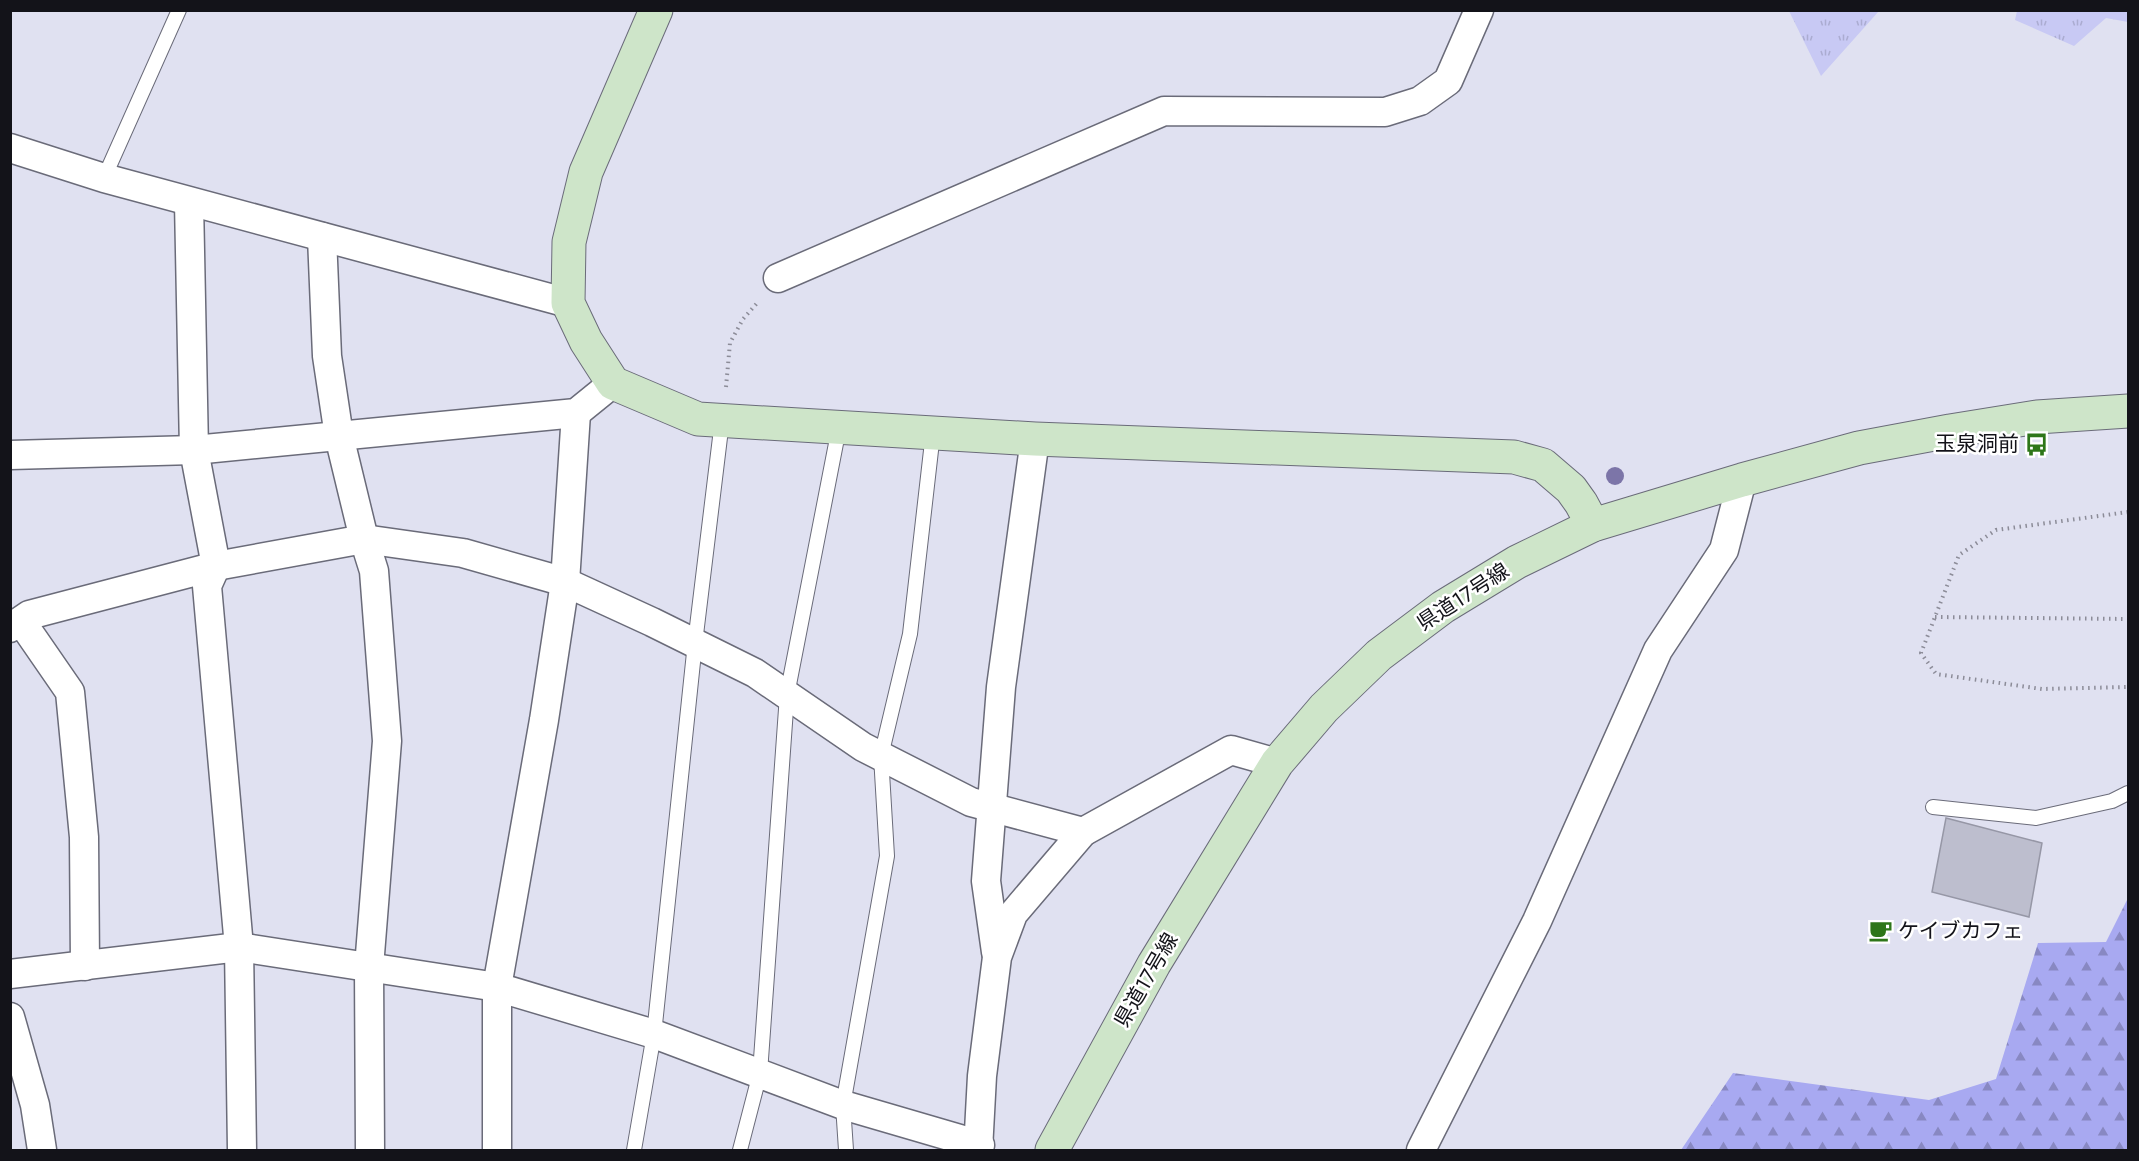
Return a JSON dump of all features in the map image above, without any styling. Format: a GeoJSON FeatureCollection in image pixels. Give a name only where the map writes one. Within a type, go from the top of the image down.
{"type":"FeatureCollection","features":[{"type":"Feature","properties":{"kind":"street"},"geometry":{"type":"LineString","coordinates":[[656,10],[586,172],[569,242],[568,303],[586,341],[613,383],[698,419],[722,421],[1035,439],[1514,457],[1543,465],[1571,489],[1593,525]]}},
{"type":"Feature","properties":{"kind":"street"},"geometry":{"type":"LineString","coordinates":[[778,278],[1164,111],[1385,112],[1420,101],[1448,81],[1479,10]]}},
{"type":"Feature","properties":{"kind":"street"},"geometry":{"type":"LineString","coordinates":[[10,148],[189,202],[568,303]]}},
{"type":"Feature","properties":{"kind":"street"},"geometry":{"type":"LineString","coordinates":[[189,202],[194,450],[216,566],[207,586],[239,947],[242,1150]]}},
{"type":"Feature","properties":{"kind":"street"},"geometry":{"type":"LineString","coordinates":[[322,237],[327,356],[339,436],[374,571],[387,741],[369,968],[370,1150]]}},
{"type":"Feature","properties":{"kind":"street"},"geometry":{"type":"LineString","coordinates":[[10,455],[194,450],[576,412],[613,383]]}},
{"type":"Feature","properties":{"kind":"street","name":"県道17号線"},"geometry":{"type":"LineString","coordinates":[[1052,1150],[1154,964],[1277,763],[1324,708],[1379,655],[1443,607],[1518,562],[1593,525],[1742,480],[1860,448],[1950,431],[2037,417],[2128,411]]}},
{"type":"Feature","properties":{"kind":"street"},"geometry":{"type":"LineString","coordinates":[[497,1150],[497,987],[544,720],[565,582],[576,412]]}},
{"type":"Feature","properties":{"kind":"street"},"geometry":{"type":"LineString","coordinates":[[997,957],[986,881],[1001,687],[1035,439]]}},
{"type":"Feature","properties":{"kind":"street"},"geometry":{"type":"LineString","coordinates":[[1422,1150],[1537,921],[1658,650],[1724,550],[1742,480]]}},
{"type":"Feature","properties":{"kind":"street"},"geometry":{"type":"LineString","coordinates":[[85,966],[84,837],[70,692],[16,625],[29,615],[216,566],[364,539],[463,553],[565,582],[755,673],[863,747],[971,802],[1083,832]]}},
{"type":"Feature","properties":{"kind":"street"},"geometry":{"type":"LineString","coordinates":[[10,975],[239,947],[497,987],[654,1034],[843,1105],[979,1148],[982,1076],[997,957],[1013,914],[1060,856],[1083,832],[1231,750],[1277,763]]}},
{"type":"Feature","properties":{"kind":"street"},"geometry":{"type":"LineString","coordinates":[[10,1017],[35,1105],[42,1150]]}},
{"type":"Feature","properties":{"kind":"lane"},"geometry":{"type":"LineString","coordinates":[[104,178],[179,10]]}},
{"type":"Feature","properties":{"kind":"lane"},"geometry":{"type":"LineString","coordinates":[[634,1150],[654,1034],[695,643],[722,421]]}},
{"type":"Feature","properties":{"kind":"lane"},"geometry":{"type":"LineString","coordinates":[[740,1150],[760,1073],[787,694],[839,428]]}},
{"type":"Feature","properties":{"kind":"lane"},"geometry":{"type":"LineString","coordinates":[[846,1150],[843,1105],[887,856],[881,756],[910,634],[933,433]]}},
{"type":"Feature","properties":{"kind":"lane"},"geometry":{"type":"LineString","coordinates":[[1933,807],[2036,818],[2112,801],[2128,792]]}},
{"type":"Feature","properties":{"kind":"path"},"geometry":{"type":"LineString","coordinates":[[722,421],[730,343],[742,319],[778,278]]}},
{"type":"Feature","properties":{"kind":"path"},"geometry":{"type":"LineString","coordinates":[[2128,512],[1996,530],[1959,555],[1922,653],[1936,674],[2042,689],[2128,687]]}},
{"type":"Feature","properties":{"kind":"path"},"geometry":{"type":"LineString","coordinates":[[1935,617],[2128,619]]}},
{"type":"Feature","properties":{"kind":"green space"},"geometry":{"type":"Polygon","coordinates":[[[1789,11],[1879,11],[1821,76],[1789,11]]]}},
{"type":"Feature","properties":{"kind":"green space"},"geometry":{"type":"Polygon","coordinates":[[[2017,11],[2128,11],[2128,22],[2106,18],[2074,46],[2015,20],[2017,11]]]}},
{"type":"Feature","properties":{"kind":"green space"},"geometry":{"type":"Polygon","coordinates":[[[2128,898],[2128,1150],[1681,1150],[1733,1073],[1929,1100],[1996,1079],[2038,943],[2106,942],[2128,898]]]}},
{"type":"Feature","properties":{"kind":"building"},"geometry":{"type":"Polygon","coordinates":[[[1946,818],[2042,843],[2029,917],[1932,892],[1946,818]]]}},
{"type":"Feature","properties":{"kind":"place","name":"玉泉洞前"},"geometry":{"type":"Point","coordinates":[2037,444]}},
{"type":"Feature","properties":{"kind":"place","name":"ケイブカフェ"},"geometry":{"type":"Point","coordinates":[1880,931]}}]}
